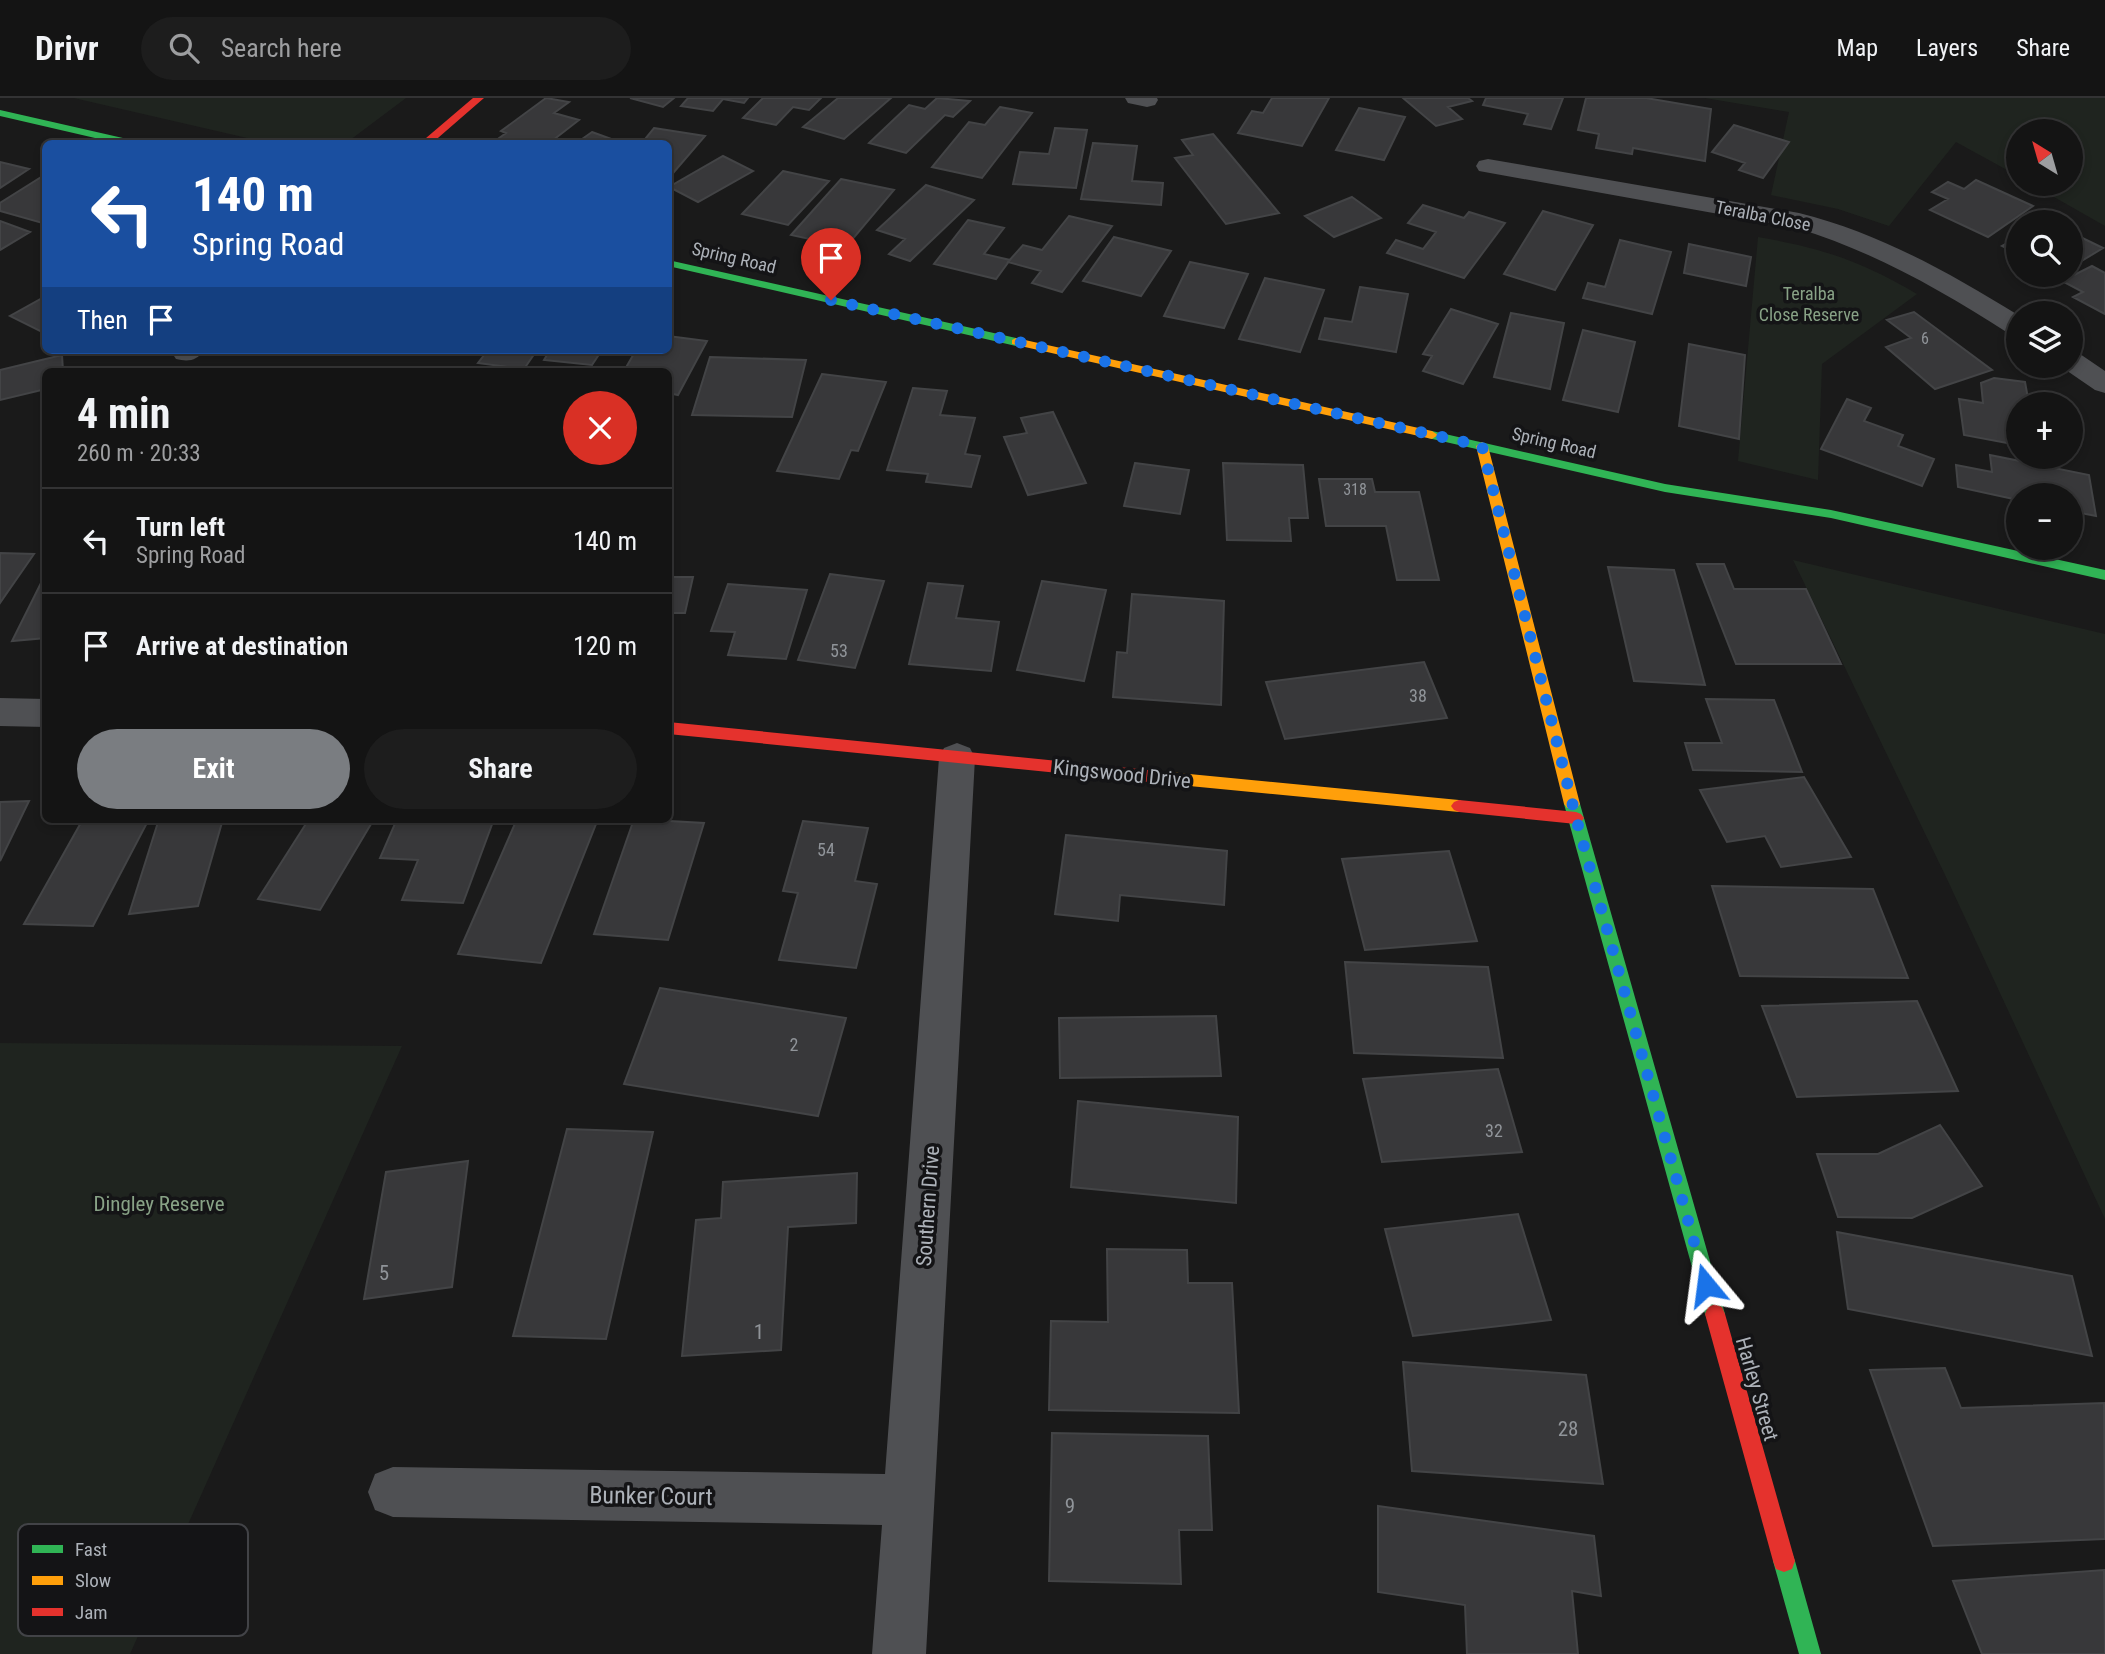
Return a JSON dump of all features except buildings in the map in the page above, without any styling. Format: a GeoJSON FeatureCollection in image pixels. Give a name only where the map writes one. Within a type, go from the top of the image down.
{"type":"FeatureCollection","features":[{"type":"Feature","properties":{"kind":"street"},"geometry":{"type":"LineString","coordinates":[[429,140],[480,98]]}},
{"type":"Feature","properties":{"kind":"street"},"geometry":{"type":"LineString","coordinates":[[0,113],[118,140]]}},
{"type":"Feature","properties":{"kind":"street","name":"Teralba Close"},"geometry":{"type":"LineString","coordinates":[[1488,166],[1799,221],[1836,231],[1873,244],[1925,269],[2006,320]]}},
{"type":"Feature","properties":{"kind":"street","name":"Spring Road"},"geometry":{"type":"LineString","coordinates":[[672,264],[1665,488],[1831,514],[2105,575]]}},
{"type":"Feature","properties":{"kind":"street"},"geometry":{"type":"LineString","coordinates":[[2083,369],[2105,384]]}},
{"type":"Feature","properties":{"kind":"street","name":"Harley Street"},"geometry":{"type":"LineString","coordinates":[[1482,446],[1576,818],[1810,1654]]}},
{"type":"Feature","properties":{"kind":"street"},"geometry":{"type":"LineString","coordinates":[[0,712],[42,713]]}},
{"type":"Feature","properties":{"kind":"street","name":"Kingswood Drive"},"geometry":{"type":"LineString","coordinates":[[672,728],[1576,818]]}},
{"type":"Feature","properties":{"kind":"street","name":"Southern Drive"},"geometry":{"type":"LineString","coordinates":[[899,1654],[957,758]]}},
{"type":"Feature","properties":{"kind":"street","name":"Bunker Court"},"geometry":{"type":"LineString","coordinates":[[393,1492],[908,1500]]}},
{"type":"Feature","properties":{"kind":"green space"},"geometry":{"type":"Polygon","coordinates":[[[74,98],[406,98],[350,140],[256,140],[74,98]]]}},
{"type":"Feature","properties":{"kind":"green space"},"geometry":{"type":"Polygon","coordinates":[[[1705,98],[2105,98],[2105,226],[2083,214],[2083,210],[2077,210],[2052,196],[2083,196],[2083,119],[2006,119],[2006,169],[1956,142],[1889,226],[1838,209],[1771,195],[1789,112],[1705,98]]]}},
{"type":"Feature","properties":{"kind":"green space","name":"Teralba Close Reserve"},"geometry":{"type":"Polygon","coordinates":[[[1758,237],[1840,257],[1917,294],[1822,364],[1818,480],[1738,461],[1758,237]]]}},
{"type":"Feature","properties":{"kind":"green space"},"geometry":{"type":"Polygon","coordinates":[[[1793,560],[2105,634],[2105,1219],[1947,879],[1793,560]]]}},
{"type":"Feature","properties":{"kind":"green space","name":"Dingley Reserve"},"geometry":{"type":"Polygon","coordinates":[[[0,1043],[402,1046],[188,1524],[18,1524],[18,1636],[138,1636],[130,1654],[0,1654],[0,1043]]]}},
{"type":"Feature","properties":{"kind":"traffic: fast"},"geometry":{"type":"LineString","coordinates":[[0,113],[118,140]]}},
{"type":"Feature","properties":{"kind":"traffic: fast"},"geometry":{"type":"LineString","coordinates":[[672,264],[1016,342]]}},
{"type":"Feature","properties":{"kind":"traffic: fast"},"geometry":{"type":"LineString","coordinates":[[1432,435],[1665,488],[1831,514],[2105,575]]}},
{"type":"Feature","properties":{"kind":"traffic: fast"},"geometry":{"type":"LineString","coordinates":[[1572,804],[1715,1314]]}},
{"type":"Feature","properties":{"kind":"traffic: fast"},"geometry":{"type":"LineString","coordinates":[[1784,1561],[1810,1654]]}},
{"type":"Feature","properties":{"kind":"traffic: slow"},"geometry":{"type":"LineString","coordinates":[[1016,342],[1432,435]]}},
{"type":"Feature","properties":{"kind":"traffic: slow"},"geometry":{"type":"LineString","coordinates":[[1482,446],[1572,804]]}},
{"type":"Feature","properties":{"kind":"traffic: slow"},"geometry":{"type":"LineString","coordinates":[[1148,776],[1459,806]]}},
{"type":"Feature","properties":{"kind":"traffic: jam"},"geometry":{"type":"LineString","coordinates":[[429,140],[479,98]]}},
{"type":"Feature","properties":{"kind":"traffic: jam"},"geometry":{"type":"LineString","coordinates":[[672,728],[1148,776]]}},
{"type":"Feature","properties":{"kind":"traffic: jam"},"geometry":{"type":"LineString","coordinates":[[1459,806],[1576,818]]}},
{"type":"Feature","properties":{"kind":"traffic: jam"},"geometry":{"type":"LineString","coordinates":[[1715,1314],[1784,1561]]}},
{"type":"Feature","properties":{"kind":"route"},"geometry":{"type":"LineString","coordinates":[[831,300],[1482,446],[1576,818],[1706,1285]]}}]}
